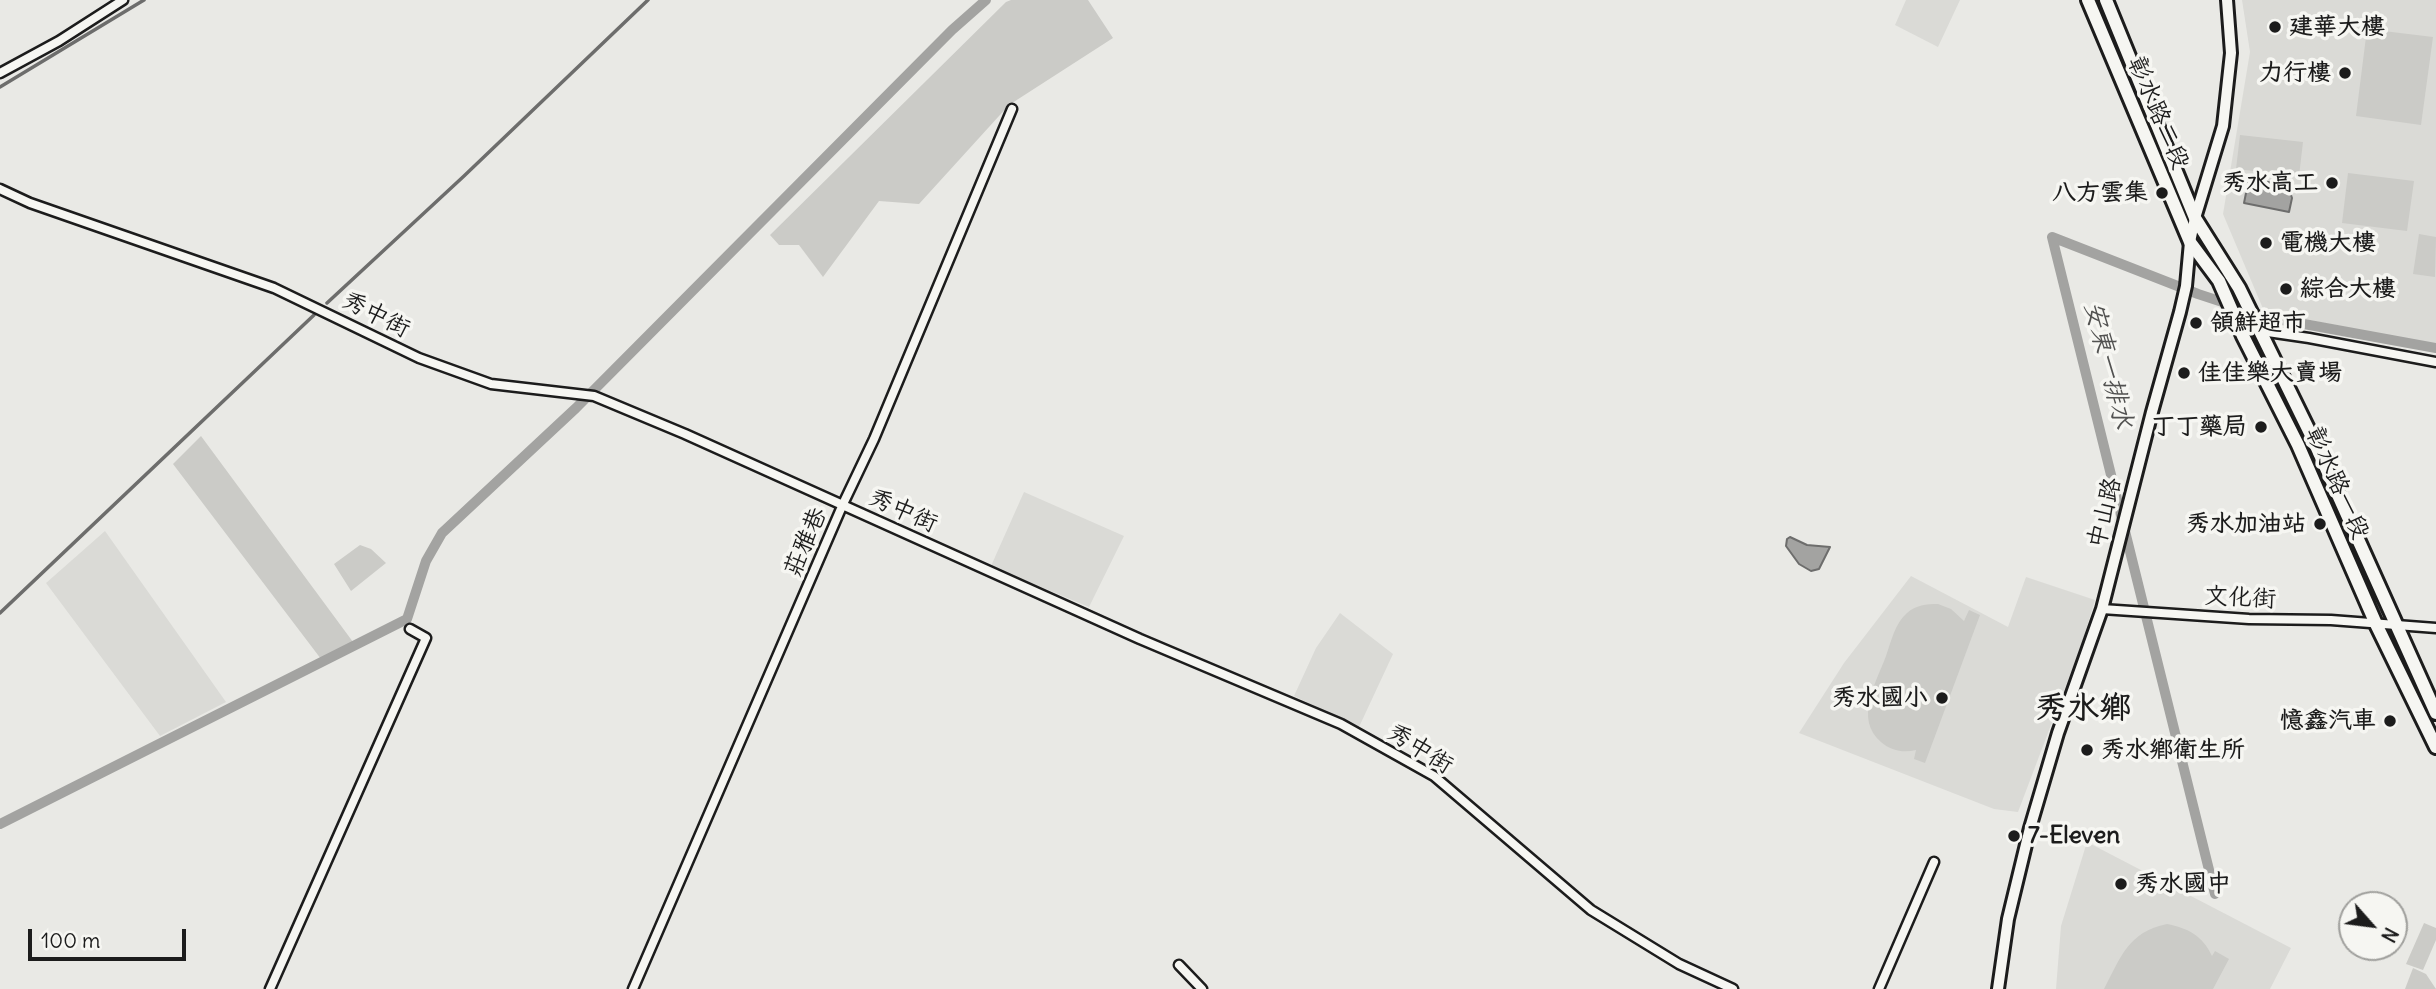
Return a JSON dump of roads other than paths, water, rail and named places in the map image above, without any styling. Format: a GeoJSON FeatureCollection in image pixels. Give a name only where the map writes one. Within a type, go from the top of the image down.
{"type":"FeatureCollection","features":[{"type":"Feature","properties":{"kind":"main road","name":"彰水路二段"},"geometry":{"type":"LineString","coordinates":[[2088,0],[2190,242]]}},
{"type":"Feature","properties":{"kind":"main road","name":"彰水路二段"},"geometry":{"type":"LineString","coordinates":[[2106,0],[2195,218]]}},
{"type":"Feature","properties":{"kind":"main road","name":"彰水路一段"},"geometry":{"type":"LineString","coordinates":[[2195,218],[2239,288],[2259,328],[2312,437],[2436,713]]}},
{"type":"Feature","properties":{"kind":"main road","name":"彰水路一段"},"geometry":{"type":"LineString","coordinates":[[2190,242],[2219,281],[2298,444],[2376,624],[2436,747]]}},
{"type":"Feature","properties":{"kind":"street"},"geometry":{"type":"LineString","coordinates":[[0,73],[123,0]]}},
{"type":"Feature","properties":{"kind":"street","name":"中山路"},"geometry":{"type":"LineString","coordinates":[[1998,989],[2008,919],[2030,828],[2058,733],[2102,609],[2180,312],[2195,218],[2223,126],[2231,53],[2227,0]]}},
{"type":"Feature","properties":{"kind":"street","name":"莊雅巷"},"geometry":{"type":"LineString","coordinates":[[633,989],[843,504],[874,439],[1012,109]]}},
{"type":"Feature","properties":{"kind":"street","name":"秀中街"},"geometry":{"type":"LineString","coordinates":[[0,189],[30,203],[274,288],[419,358],[491,384],[594,397],[843,504],[1140,639],[1341,724],[1434,776],[1591,910],[1679,964],[1733,989]]}},
{"type":"Feature","properties":{"kind":"street"},"geometry":{"type":"LineString","coordinates":[[2259,328],[2436,362]]}},
{"type":"Feature","properties":{"kind":"street","name":"文化街"},"geometry":{"type":"LineString","coordinates":[[2102,609],[2436,628]]}},
{"type":"Feature","properties":{"kind":"street"},"geometry":{"type":"LineString","coordinates":[[270,989],[426,638],[411,629]]}},
{"type":"Feature","properties":{"kind":"street"},"geometry":{"type":"LineString","coordinates":[[1879,989],[1934,862]]}},
{"type":"Feature","properties":{"kind":"street"},"geometry":{"type":"LineString","coordinates":[[1179,965],[1202,989]]}},
{"type":"Feature","properties":{"kind":"waterway"},"geometry":{"type":"LineString","coordinates":[[0,87],[144,0]]}},
{"type":"Feature","properties":{"kind":"waterway"},"geometry":{"type":"LineString","coordinates":[[327,303],[648,0]]}},
{"type":"Feature","properties":{"kind":"waterway"},"geometry":{"type":"LineString","coordinates":[[0,824],[407,619],[426,561],[442,533],[576,408],[952,30],[986,0]]}},
{"type":"Feature","properties":{"kind":"waterway","name":"安東一排水"},"geometry":{"type":"LineString","coordinates":[[2215,894],[2052,237],[2198,294],[2271,318],[2436,348]]}},
{"type":"Feature","properties":{"kind":"waterway"},"geometry":{"type":"LineString","coordinates":[[0,613],[314,315]]}},
{"type":"Feature","properties":{"kind":"place","name":"建華大樓"},"geometry":{"type":"Point","coordinates":[2275,27]}},
{"type":"Feature","properties":{"kind":"place","name":"力行樓"},"geometry":{"type":"Point","coordinates":[2345,73]}},
{"type":"Feature","properties":{"kind":"place","name":"秀水高工"},"geometry":{"type":"Point","coordinates":[2332,183]}},
{"type":"Feature","properties":{"kind":"place","name":"八方雲集"},"geometry":{"type":"Point","coordinates":[2162,193]}},
{"type":"Feature","properties":{"kind":"place","name":"電機大樓"},"geometry":{"type":"Point","coordinates":[2266,243]}},
{"type":"Feature","properties":{"kind":"place","name":"綜合大樓"},"geometry":{"type":"Point","coordinates":[2286,289]}},
{"type":"Feature","properties":{"kind":"place","name":"領鮮超市"},"geometry":{"type":"Point","coordinates":[2196,323]}},
{"type":"Feature","properties":{"kind":"place","name":"佳佳樂大賣場"},"geometry":{"type":"Point","coordinates":[2184,373]}},
{"type":"Feature","properties":{"kind":"place","name":"丁丁藥局"},"geometry":{"type":"Point","coordinates":[2261,427]}},
{"type":"Feature","properties":{"kind":"place","name":"秀水加油站"},"geometry":{"type":"Point","coordinates":[2320,524]}},
{"type":"Feature","properties":{"kind":"place","name":"秀水國小"},"geometry":{"type":"Point","coordinates":[1942,698]}},
{"type":"Feature","properties":{"kind":"place","name":"憶鑫汽車"},"geometry":{"type":"Point","coordinates":[2390,721]}},
{"type":"Feature","properties":{"kind":"place","name":"秀水鄉衛生所"},"geometry":{"type":"Point","coordinates":[2087,750]}},
{"type":"Feature","properties":{"kind":"place","name":"7-Eleven"},"geometry":{"type":"Point","coordinates":[2014,836]}},
{"type":"Feature","properties":{"kind":"place","name":"秀水國中"},"geometry":{"type":"Point","coordinates":[2121,884]}},
{"type":"Feature","properties":{"kind":"district","name":"秀水鄉"},"geometry":{"type":"Point","coordinates":[2083,709]}}]}
